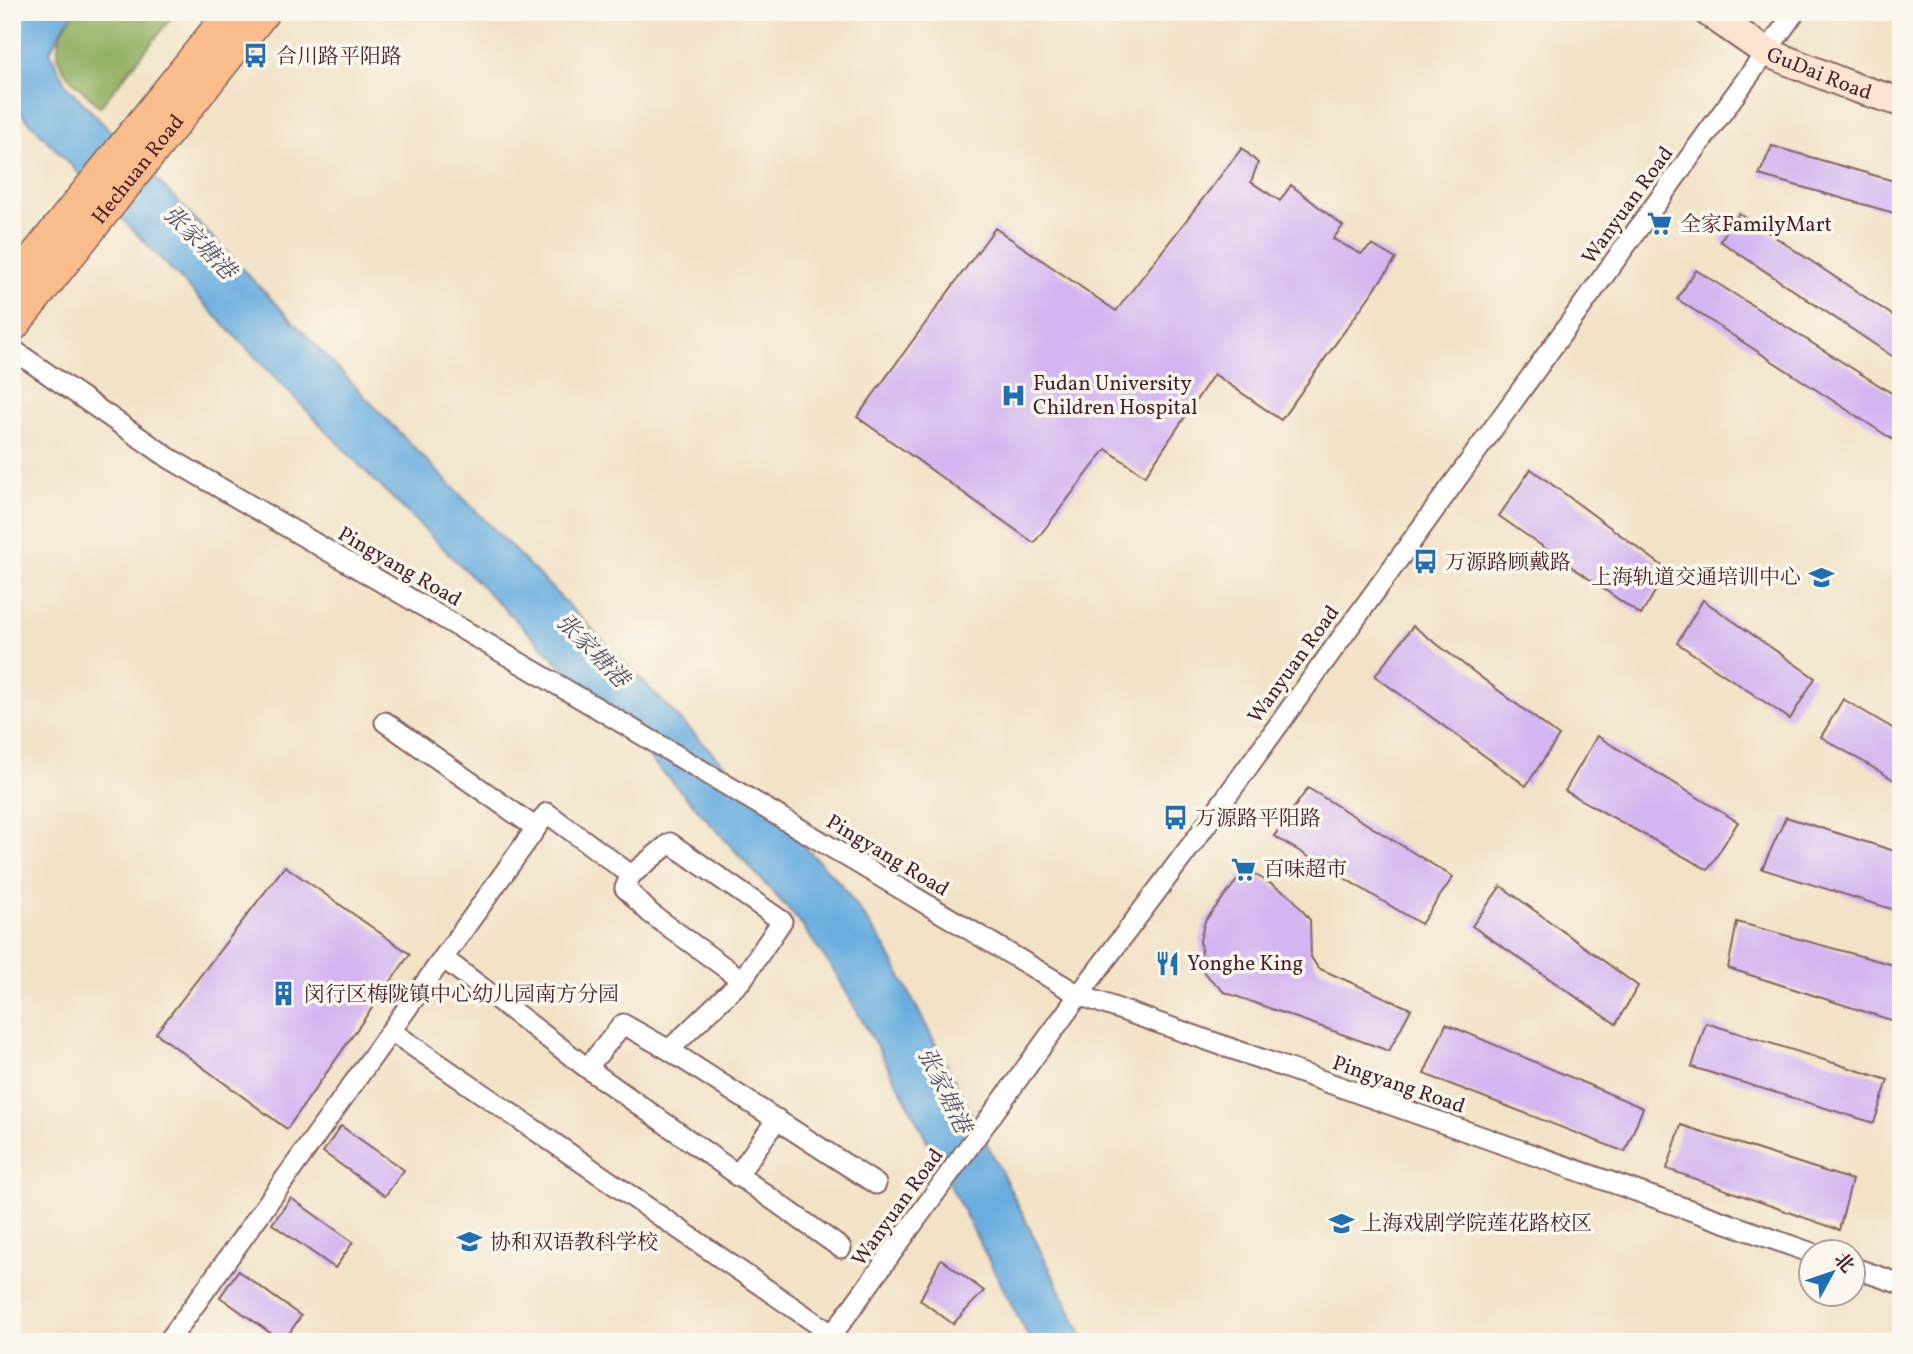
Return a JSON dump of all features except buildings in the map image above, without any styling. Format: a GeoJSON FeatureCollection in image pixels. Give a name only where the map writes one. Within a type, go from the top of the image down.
{"type":"FeatureCollection","features":[{"type":"Feature","properties":{"kind":"main road","name":"Hechuan Road"},"geometry":{"type":"LineString","coordinates":[[12,286],[232,12]]}},
{"type":"Feature","properties":{"kind":"main road","name":"Hechuan Road"},"geometry":{"type":"LineString","coordinates":[[12,326],[263,12]]}},
{"type":"Feature","properties":{"kind":"main road","name":"GuDai Road"},"geometry":{"type":"LineString","coordinates":[[1708,12],[1766,52],[1856,88],[1901,102]]}},
{"type":"Feature","properties":{"kind":"street","name":"Wanyuan Road"},"geometry":{"type":"LineString","coordinates":[[830,1338],[1206,825],[1795,12]]}},
{"type":"Feature","properties":{"kind":"street","name":"Pingyang Road"},"geometry":{"type":"LineString","coordinates":[[12,349],[169,458],[592,705],[1079,995],[1798,1248]]}},
{"type":"Feature","properties":{"kind":"street"},"geometry":{"type":"LineString","coordinates":[[385,722],[536,828]]}},
{"type":"Feature","properties":{"kind":"street"},"geometry":{"type":"LineString","coordinates":[[169,1342],[547,813],[631,875]]}},
{"type":"Feature","properties":{"kind":"street"},"geometry":{"type":"LineString","coordinates":[[669,1050],[743,980],[782,921],[670,843],[631,875],[625,888],[650,913],[743,980]]}},
{"type":"Feature","properties":{"kind":"street"},"geometry":{"type":"LineString","coordinates":[[443,958],[587,1068],[841,1248]]}},
{"type":"Feature","properties":{"kind":"street"},"geometry":{"type":"LineString","coordinates":[[587,1068],[623,1024],[669,1050],[876,1184]]}},
{"type":"Feature","properties":{"kind":"street"},"geometry":{"type":"LineString","coordinates":[[391,1031],[830,1338]]}},
{"type":"Feature","properties":{"kind":"street"},"geometry":{"type":"LineString","coordinates":[[737,1175],[777,1119]]}},
{"type":"Feature","properties":{"kind":"street"},"geometry":{"type":"LineString","coordinates":[[1868,1273],[1901,1284]]}},
{"type":"Feature","properties":{"kind":"green space"},"geometry":{"type":"Polygon","coordinates":[[[74,12],[176,12],[100,107],[61,65],[59,42],[74,12]]]}},
{"type":"Feature","properties":{"kind":"water","name":"张家塘港"},"geometry":{"type":"Polygon","coordinates":[[[12,12],[74,12],[50,51],[66,85],[392,425],[840,883],[885,946],[1086,1342],[1031,1342],[900,1088],[835,972],[798,920],[691,802],[549,653],[361,467],[17,109],[12,111],[12,12]]]}},
{"type":"Feature","properties":{"kind":"place","name":"合川路平阳路"},"geometry":{"type":"Point","coordinates":[256,56]}},
{"type":"Feature","properties":{"kind":"place","name":"全家FamilyMart"},"geometry":{"type":"Point","coordinates":[1660,224]}},
{"type":"Feature","properties":{"kind":"place","name":"Fudan University Children Hospital"},"geometry":{"type":"Point","coordinates":[1013,395]}},
{"type":"Feature","properties":{"kind":"place","name":"万源路顾戴路"},"geometry":{"type":"Point","coordinates":[1425,562]}},
{"type":"Feature","properties":{"kind":"place","name":"上海轨道交通培训中心"},"geometry":{"type":"Point","coordinates":[1821,577]}},
{"type":"Feature","properties":{"kind":"place","name":"万源路平阳路"},"geometry":{"type":"Point","coordinates":[1175,818]}},
{"type":"Feature","properties":{"kind":"place","name":"百味超市"},"geometry":{"type":"Point","coordinates":[1243,869]}},
{"type":"Feature","properties":{"kind":"place","name":"Yonghe King"},"geometry":{"type":"Point","coordinates":[1167,963]}},
{"type":"Feature","properties":{"kind":"place","name":"闵行区梅陇镇中心幼儿园南方分园"},"geometry":{"type":"Point","coordinates":[284,994]}},
{"type":"Feature","properties":{"kind":"place","name":"上海戏剧学院莲花路校区"},"geometry":{"type":"Point","coordinates":[1341,1223]}},
{"type":"Feature","properties":{"kind":"place","name":"协和双语教科学校"},"geometry":{"type":"Point","coordinates":[470,1242]}}]}
